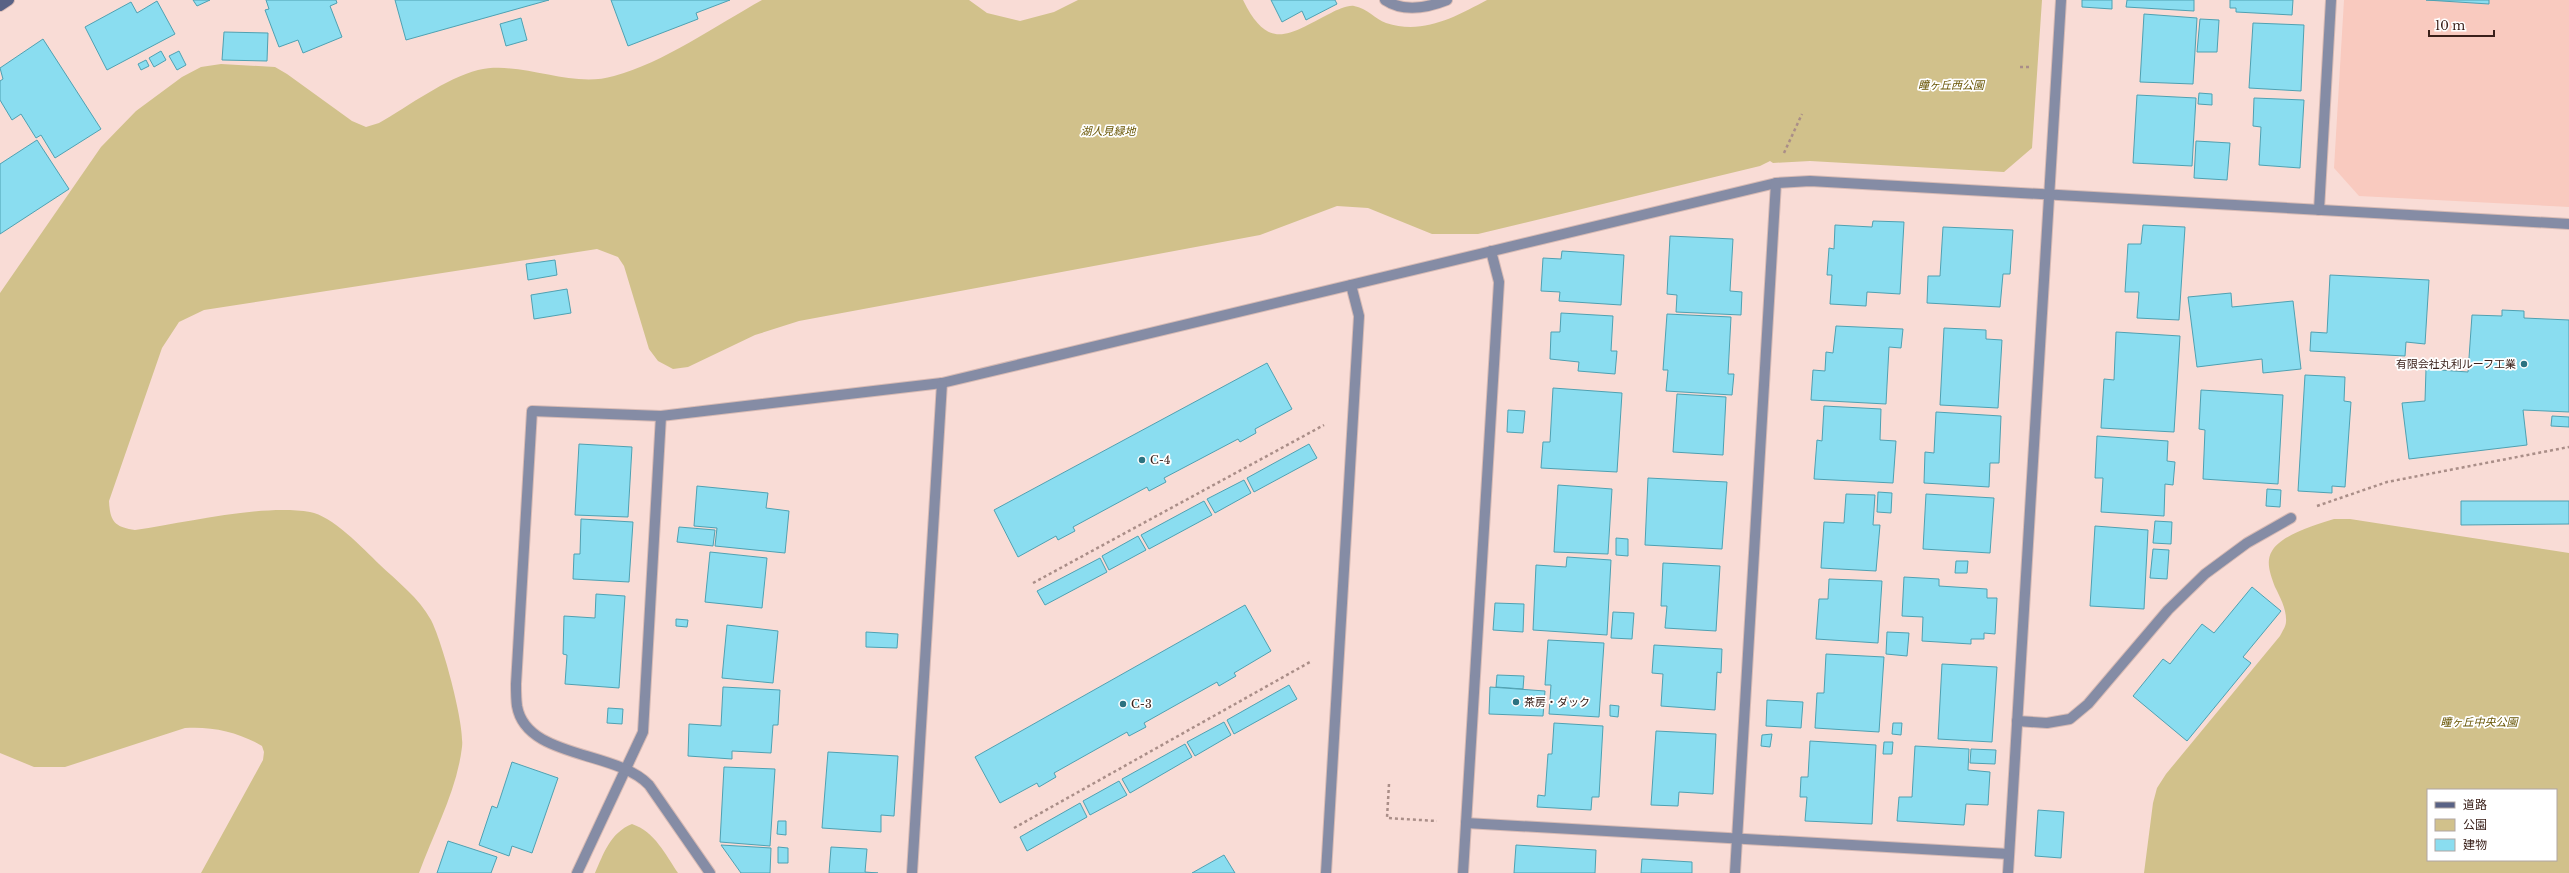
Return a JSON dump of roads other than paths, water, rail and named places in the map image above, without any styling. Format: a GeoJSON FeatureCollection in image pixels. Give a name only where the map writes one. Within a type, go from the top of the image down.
{"type":"FeatureCollection","features":[{"type":"Feature","properties":{"kind":"street"},"geometry":{"type":"LineString","coordinates":[[0,6],[9,0]]}},
{"type":"Feature","properties":{"kind":"street"},"geometry":{"type":"LineString","coordinates":[[1385,0],[1392,5],[1419,8],[1447,0]]}},
{"type":"Feature","properties":{"kind":"street"},"geometry":{"type":"LineString","coordinates":[[2008,873],[2048,194],[2061,0]]}},
{"type":"Feature","properties":{"kind":"street"},"geometry":{"type":"LineString","coordinates":[[2318,210],[2331,0]]}},
{"type":"Feature","properties":{"kind":"street"},"geometry":{"type":"LineString","coordinates":[[710,873],[649,785],[639,775],[626,768],[545,742],[528,728],[517,707],[516,684],[532,411],[661,416],[942,383],[1776,183],[1810,181],[2569,224]]}},
{"type":"Feature","properties":{"kind":"street"},"geometry":{"type":"LineString","coordinates":[[1735,873],[1776,183]]}},
{"type":"Feature","properties":{"kind":"street"},"geometry":{"type":"LineString","coordinates":[[1463,873],[1499,282],[1491,251]]}},
{"type":"Feature","properties":{"kind":"street"},"geometry":{"type":"LineString","coordinates":[[1326,873],[1359,316],[1351,285]]}},
{"type":"Feature","properties":{"kind":"street"},"geometry":{"type":"LineString","coordinates":[[912,873],[942,383]]}},
{"type":"Feature","properties":{"kind":"street"},"geometry":{"type":"LineString","coordinates":[[577,873],[643,732],[661,416]]}},
{"type":"Feature","properties":{"kind":"street"},"geometry":{"type":"LineString","coordinates":[[2017,721],[2047,723],[2070,719],[2088,704],[2168,610],[2205,574],[2246,543],[2291,518]]}},
{"type":"Feature","properties":{"kind":"street"},"geometry":{"type":"LineString","coordinates":[[1466,822],[2009,854]]}},
{"type":"Feature","properties":{"kind":"place","name":"有限会社丸利ルーフ工業"},"geometry":{"type":"Point","coordinates":[2524,364]}},
{"type":"Feature","properties":{"kind":"place","name":"C-4"},"geometry":{"type":"Point","coordinates":[1142,460]}},
{"type":"Feature","properties":{"kind":"place","name":"茶房・ダック"},"geometry":{"type":"Point","coordinates":[1516,702]}},
{"type":"Feature","properties":{"kind":"place","name":"C-3"},"geometry":{"type":"Point","coordinates":[1123,704]}},
{"type":"Feature","properties":{"kind":"park label","name":"瞳ヶ丘西公園"},"geometry":{"type":"Point","coordinates":[1951,85]}},
{"type":"Feature","properties":{"kind":"park label","name":"湖人見緑地"},"geometry":{"type":"Point","coordinates":[1108,131]}},
{"type":"Feature","properties":{"kind":"park label","name":"瞳ヶ丘中央公園"},"geometry":{"type":"Point","coordinates":[2479,722]}}]}
